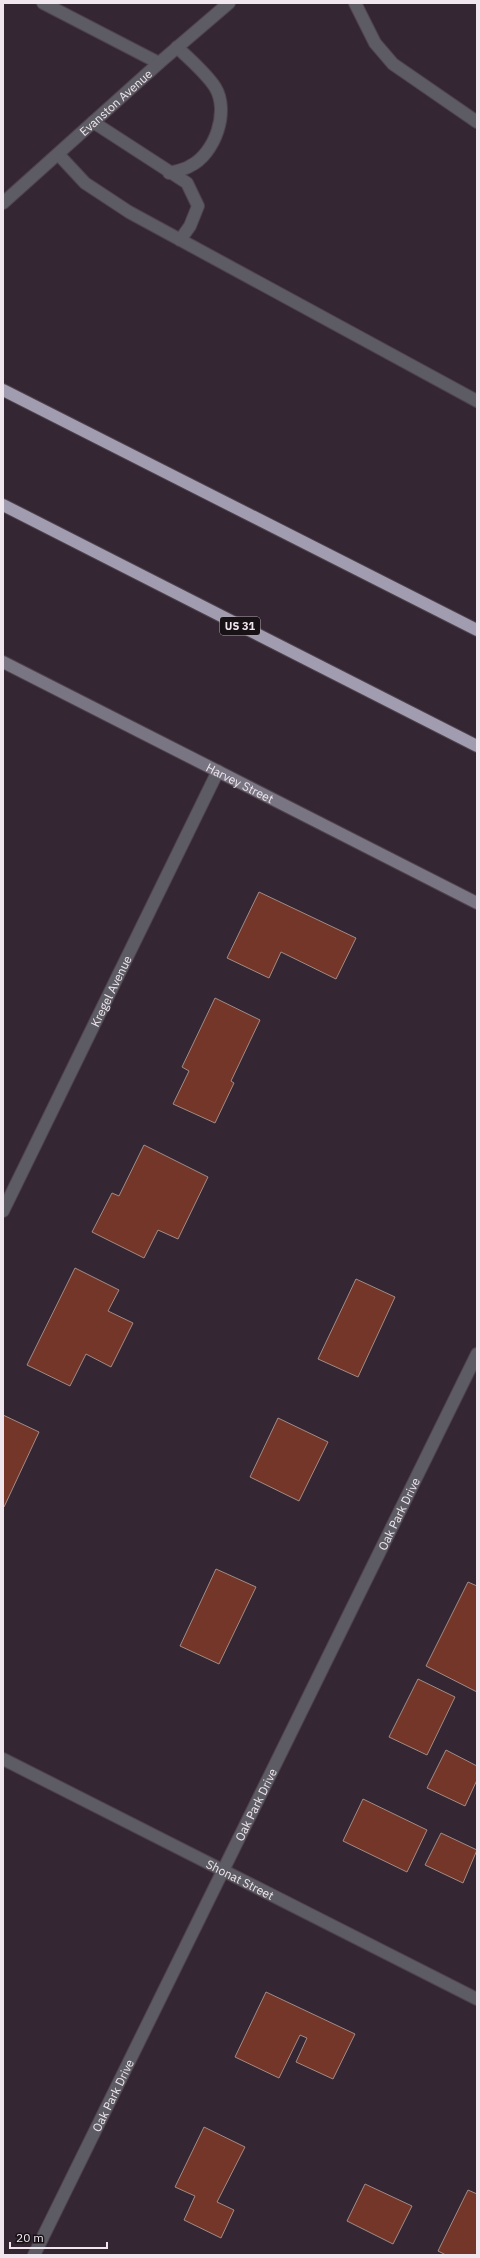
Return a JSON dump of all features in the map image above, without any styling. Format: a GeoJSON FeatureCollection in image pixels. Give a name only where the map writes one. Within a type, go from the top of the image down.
{"type":"FeatureCollection","features":[{"type":"Feature","properties":{"kind":"highway"},"geometry":{"type":"LineString","coordinates":[[3,390],[477,630]]}},
{"type":"Feature","properties":{"kind":"highway","name":"US 31"},"geometry":{"type":"LineString","coordinates":[[3,505],[477,746]]}},
{"type":"Feature","properties":{"kind":"street"},"geometry":{"type":"LineString","coordinates":[[43,3],[159,63]]}},
{"type":"Feature","properties":{"kind":"street","name":"Evanston Avenue"},"geometry":{"type":"LineString","coordinates":[[3,203],[92,122],[229,3]]}},
{"type":"Feature","properties":{"kind":"street"},"geometry":{"type":"LineString","coordinates":[[355,3],[375,43],[393,64],[477,122]]}},
{"type":"Feature","properties":{"kind":"street"},"geometry":{"type":"LineString","coordinates":[[169,173],[190,166],[206,153],[218,130],[221,115],[221,99],[215,87],[202,71],[177,47]]}},
{"type":"Feature","properties":{"kind":"street"},"geometry":{"type":"LineString","coordinates":[[92,122],[169,173],[187,183],[198,206],[190,226],[180,240]]}},
{"type":"Feature","properties":{"kind":"street"},"geometry":{"type":"LineString","coordinates":[[58,154],[75,174],[96,191],[129,212],[477,401]]}},
{"type":"Feature","properties":{"kind":"street","name":"Harvey Street"},"geometry":{"type":"LineString","coordinates":[[3,662],[477,903]]}},
{"type":"Feature","properties":{"kind":"street","name":"Kregel Avenue"},"geometry":{"type":"LineString","coordinates":[[3,1211],[218,771]]}},
{"type":"Feature","properties":{"kind":"street","name":"Oak Park Drive"},"geometry":{"type":"LineString","coordinates":[[34,2255],[477,1354]]}},
{"type":"Feature","properties":{"kind":"street","name":"Shonat Street"},"geometry":{"type":"LineString","coordinates":[[3,1759],[477,1999]]}},
{"type":"Feature","properties":{"kind":"building"},"geometry":{"type":"Polygon","coordinates":[[[259,892],[356,938],[336,979],[281,952],[269,978],[227,958],[259,892]]]}},
{"type":"Feature","properties":{"kind":"building"},"geometry":{"type":"Polygon","coordinates":[[[215,998],[260,1020],[231,1081],[234,1083],[215,1123],[173,1104],[189,1071],[182,1067],[215,998]]]}},
{"type":"Feature","properties":{"kind":"building"},"geometry":{"type":"Polygon","coordinates":[[[144,1145],[208,1177],[178,1239],[158,1230],[144,1258],[92,1232],[112,1193],[119,1196],[144,1145]]]}},
{"type":"Feature","properties":{"kind":"building"},"geometry":{"type":"Polygon","coordinates":[[[75,1268],[119,1290],[108,1311],[133,1323],[111,1367],[86,1354],[70,1386],[27,1365],[75,1268]]]}},
{"type":"Feature","properties":{"kind":"building"},"geometry":{"type":"Polygon","coordinates":[[[356,1279],[395,1297],[358,1377],[318,1359],[356,1279]]]}},
{"type":"Feature","properties":{"kind":"building"},"geometry":{"type":"Polygon","coordinates":[[[3,1415],[39,1432],[4,1507],[3,1507],[3,1415]]]}},
{"type":"Feature","properties":{"kind":"building"},"geometry":{"type":"Polygon","coordinates":[[[278,1418],[328,1442],[299,1501],[250,1477],[278,1418]]]}},
{"type":"Feature","properties":{"kind":"building"},"geometry":{"type":"Polygon","coordinates":[[[216,1569],[256,1587],[219,1664],[180,1646],[216,1569]]]}},
{"type":"Feature","properties":{"kind":"building"},"geometry":{"type":"Polygon","coordinates":[[[468,1582],[477,1586],[477,1692],[426,1666],[468,1582]]]}},
{"type":"Feature","properties":{"kind":"building"},"geometry":{"type":"Polygon","coordinates":[[[418,1679],[455,1697],[427,1755],[389,1737],[418,1679]]]}},
{"type":"Feature","properties":{"kind":"building"},"geometry":{"type":"Polygon","coordinates":[[[446,1750],[477,1766],[477,1780],[465,1806],[427,1788],[446,1750]]]}},
{"type":"Feature","properties":{"kind":"building"},"geometry":{"type":"Polygon","coordinates":[[[363,1799],[427,1830],[407,1872],[343,1841],[363,1799]]]}},
{"type":"Feature","properties":{"kind":"building"},"geometry":{"type":"Polygon","coordinates":[[[441,1833],[477,1850],[463,1883],[425,1865],[441,1833]]]}},
{"type":"Feature","properties":{"kind":"building"},"geometry":{"type":"Polygon","coordinates":[[[266,1992],[355,2034],[333,2079],[296,2062],[307,2038],[300,2035],[279,2078],[235,2057],[266,1992]]]}},
{"type":"Feature","properties":{"kind":"building"},"geometry":{"type":"Polygon","coordinates":[[[204,2127],[245,2147],[217,2202],[234,2210],[221,2238],[184,2220],[195,2196],[175,2187],[204,2127]]]}},
{"type":"Feature","properties":{"kind":"building"},"geometry":{"type":"Polygon","coordinates":[[[365,2184],[412,2206],[393,2244],[347,2221],[365,2184]]]}},
{"type":"Feature","properties":{"kind":"building"},"geometry":{"type":"Polygon","coordinates":[[[468,2190],[477,2194],[477,2255],[446,2255],[438,2251],[468,2190]]]}}]}
